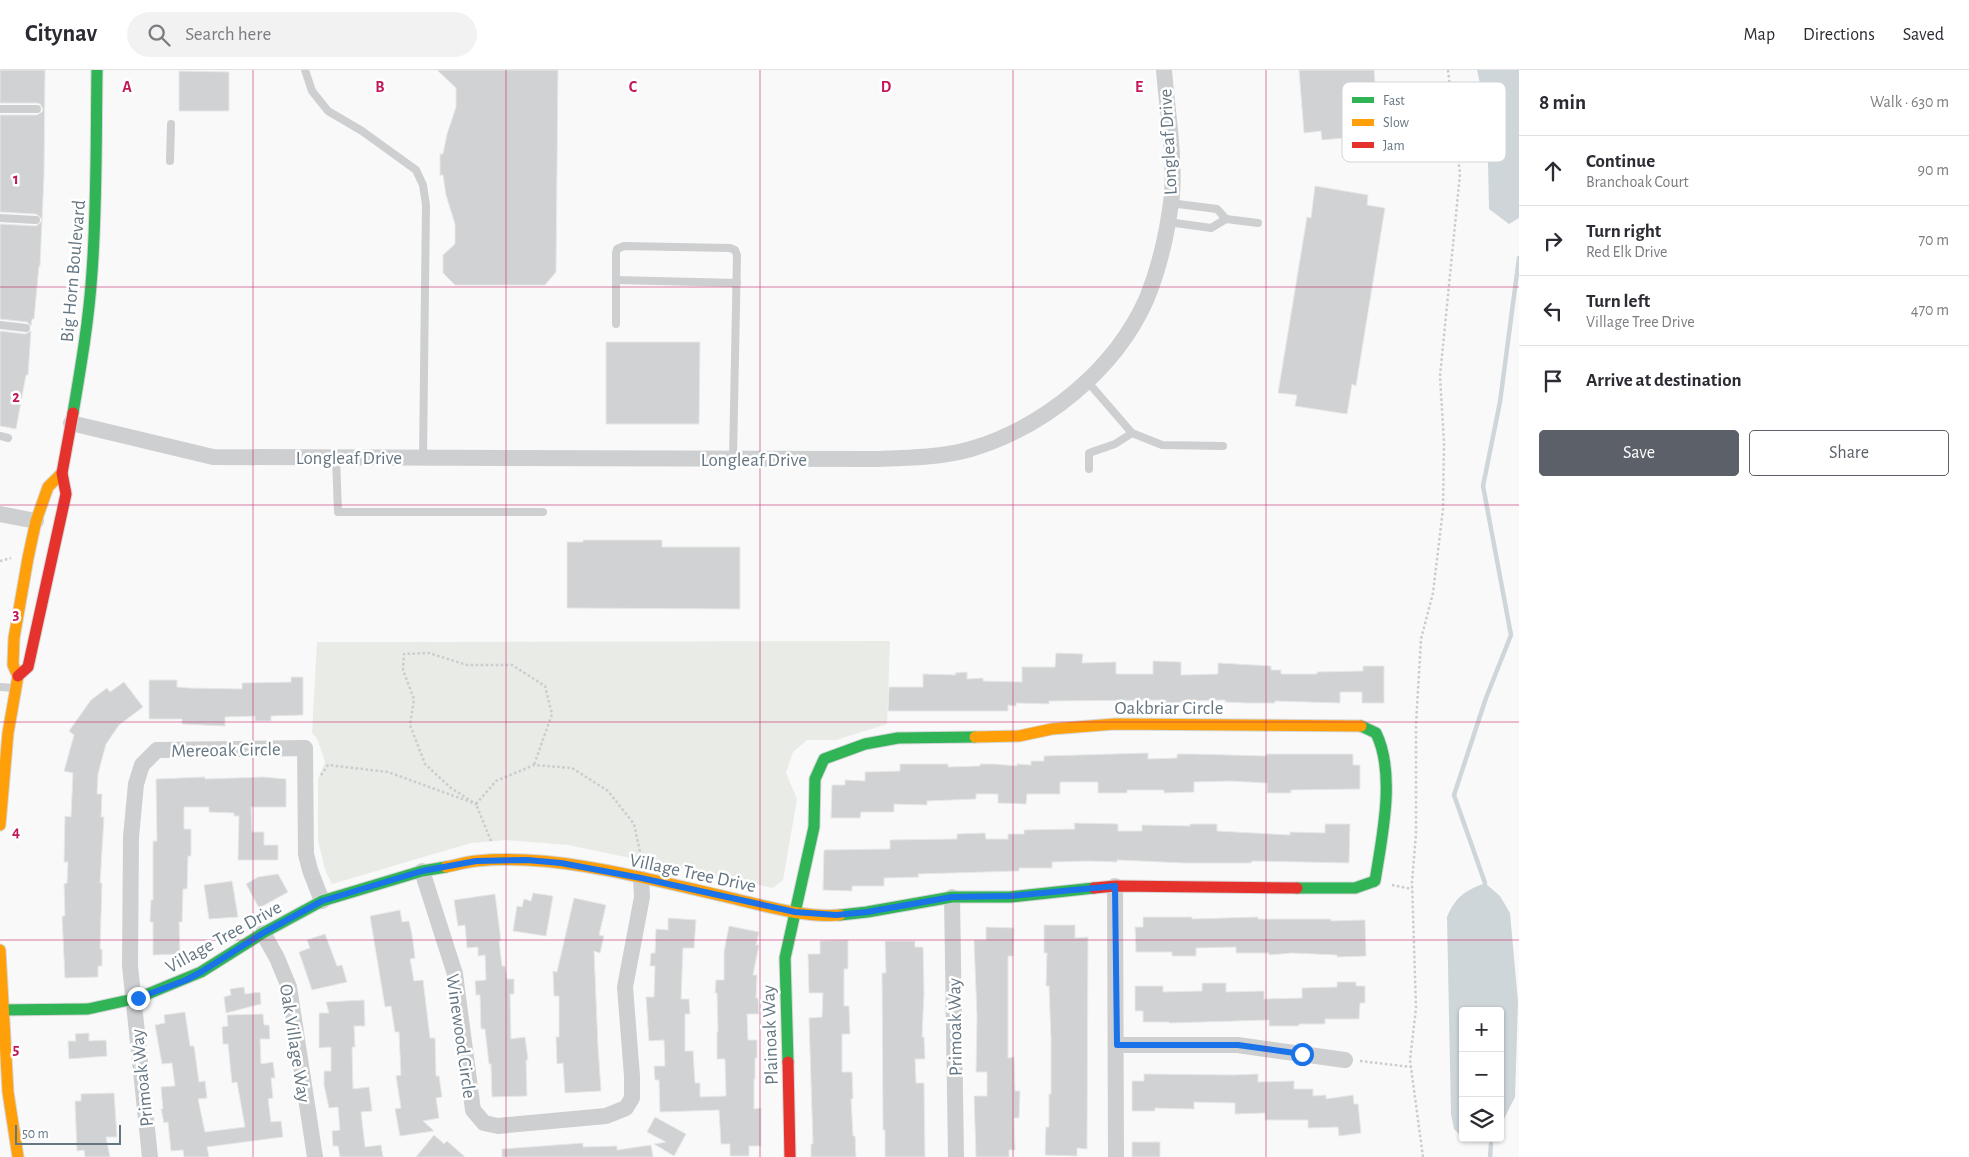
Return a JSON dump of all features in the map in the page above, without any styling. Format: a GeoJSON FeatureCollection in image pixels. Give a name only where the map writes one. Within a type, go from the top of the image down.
{"type":"FeatureCollection","features":[{"type":"Feature","properties":{"kind":"street","name":"Big Horn Boulevard"},"geometry":{"type":"LineString","coordinates":[[18,676],[28,667],[66,494],[62,473],[84,345],[92,275],[95,219],[97,70]]}},
{"type":"Feature","properties":{"kind":"street","name":"Longleaf Drive"},"geometry":{"type":"LineString","coordinates":[[71,423],[213,456],[873,459],[935,456],[970,449],[1025,426],[1074,393],[1106,362],[1121,342],[1147,298],[1164,245],[1170,203],[1172,169],[1164,70]]}},
{"type":"Feature","properties":{"kind":"street","name":"Big Horn Boulevard"},"geometry":{"type":"LineString","coordinates":[[0,825],[8,733],[18,676],[13,665],[14,638],[36,521],[48,487],[62,473]]}},
{"type":"Feature","properties":{"kind":"street"},"geometry":{"type":"LineString","coordinates":[[0,514],[36,521],[44,527],[46,534],[38,567],[33,601],[38,620]]}},
{"type":"Feature","properties":{"kind":"street","name":"Oakbriar Circle"},"geometry":{"type":"LineString","coordinates":[[795,912],[806,868],[816,812],[815,779],[824,759],[865,744],[898,738],[1019,736],[1052,729],[1115,724],[1351,725],[1363,726],[1375,732],[1384,748],[1385,802],[1381,848],[1375,881],[1355,888],[1229,887]]}},
{"type":"Feature","properties":{"kind":"street","name":"Mereoak Circle"},"geometry":{"type":"LineString","coordinates":[[133,998],[130,966],[131,837],[136,784],[142,765],[156,750],[305,748],[306,854],[322,901]]}},
{"type":"Feature","properties":{"kind":"street","name":"Village Tree Drive"},"geometry":{"type":"LineString","coordinates":[[1,1010],[88,1009],[155,993],[186,980],[263,933],[322,901],[422,871],[476,861],[527,860],[561,863],[641,878],[795,912],[836,915],[867,912],[952,897],[1010,896],[1115,886],[1229,887]]}},
{"type":"Feature","properties":{"kind":"street","name":"Winewood Circle"},"geometry":{"type":"LineString","coordinates":[[422,871],[455,974],[473,1110],[484,1123],[498,1126],[606,1116],[626,1108],[632,1098],[625,987],[642,897],[641,878]]}},
{"type":"Feature","properties":{"kind":"street"},"geometry":{"type":"LineString","coordinates":[[1115,886],[1116,1157]]}},
{"type":"Feature","properties":{"kind":"street","name":"Primoak Way"},"geometry":{"type":"LineString","coordinates":[[952,897],[956,1157]]}},
{"type":"Feature","properties":{"kind":"street","name":"Plainoak Way"},"geometry":{"type":"LineString","coordinates":[[790,1157],[791,1135],[784,975],[785,958],[795,912]]}},
{"type":"Feature","properties":{"kind":"street","name":"Oak Village Way"},"geometry":{"type":"LineString","coordinates":[[263,933],[277,958],[289,987],[315,1157]]}},
{"type":"Feature","properties":{"kind":"street"},"geometry":{"type":"LineString","coordinates":[[0,950],[1,1010],[8,1092],[18,1157]]}},
{"type":"Feature","properties":{"kind":"street","name":"Primoak Way"},"geometry":{"type":"LineString","coordinates":[[133,998],[150,1157]]}},
{"type":"Feature","properties":{"kind":"street"},"geometry":{"type":"LineString","coordinates":[[1117,1045],[1238,1045],[1345,1060]]}},
{"type":"Feature","properties":{"kind":"lane"},"geometry":{"type":"LineString","coordinates":[[305,70],[312,90],[328,111],[362,131],[416,170],[423,185],[426,205],[423,458]]}},
{"type":"Feature","properties":{"kind":"lane"},"geometry":{"type":"LineString","coordinates":[[0,109],[37,109]]}},
{"type":"Feature","properties":{"kind":"lane"},"geometry":{"type":"LineString","coordinates":[[170,160],[171,124]]}},
{"type":"Feature","properties":{"kind":"lane"},"geometry":{"type":"LineString","coordinates":[[1170,203],[1217,209],[1226,219]]}},
{"type":"Feature","properties":{"kind":"lane"},"geometry":{"type":"LineString","coordinates":[[0,218],[36,220]]}},
{"type":"Feature","properties":{"kind":"lane"},"geometry":{"type":"LineString","coordinates":[[1168,222],[1211,228],[1226,219],[1258,223]]}},
{"type":"Feature","properties":{"kind":"lane"},"geometry":{"type":"LineString","coordinates":[[616,324],[616,254],[618,249],[624,246],[720,247],[735,250],[737,255],[737,283],[733,459]]}},
{"type":"Feature","properties":{"kind":"lane"},"geometry":{"type":"LineString","coordinates":[[616,280],[737,283]]}},
{"type":"Feature","properties":{"kind":"lane"},"geometry":{"type":"LineString","coordinates":[[0,324],[26,328]]}},
{"type":"Feature","properties":{"kind":"lane"},"geometry":{"type":"LineString","coordinates":[[1087,381],[1132,433],[1162,445],[1223,446]]}},
{"type":"Feature","properties":{"kind":"lane"},"geometry":{"type":"LineString","coordinates":[[1090,469],[1089,452],[1115,444],[1132,433]]}},
{"type":"Feature","properties":{"kind":"lane"},"geometry":{"type":"LineString","coordinates":[[336,457],[338,512],[543,512]]}},
{"type":"Feature","properties":{"kind":"lane"},"geometry":{"type":"LineString","coordinates":[[0,688],[17,688]]}},
{"type":"Feature","properties":{"kind":"path"},"geometry":{"type":"LineString","coordinates":[[1423,1157],[1410,1060],[1416,1008],[1412,882],[1416,834],[1416,725],[1420,639],[1433,593],[1443,509],[1444,443],[1440,376],[1460,174],[1459,162]]}},
{"type":"Feature","properties":{"kind":"path"},"geometry":{"type":"LineString","coordinates":[[491,841],[476,804],[451,788],[425,764],[410,725],[414,700],[403,670],[404,654],[429,653],[467,665],[512,665],[545,686],[552,714],[534,765]]}},
{"type":"Feature","properties":{"kind":"path"},"geometry":{"type":"LineString","coordinates":[[318,779],[328,765],[388,772],[476,804]]}},
{"type":"Feature","properties":{"kind":"path"},"geometry":{"type":"LineString","coordinates":[[476,804],[496,781],[534,765],[572,768],[608,791],[634,824],[640,852],[639,860]]}},
{"type":"Feature","properties":{"kind":"path"},"geometry":{"type":"LineString","coordinates":[[1345,1060],[1411,1067]]}},
{"type":"Feature","properties":{"kind":"shaded area"},"geometry":{"type":"Polygon","coordinates":[[[1477,70],[1519,70],[1519,218],[1509,224],[1489,209],[1488,162],[1506,162],[1506,82],[1480,82],[1477,70]]]}},
{"type":"Feature","properties":{"kind":"shaded area"},"geometry":{"type":"Polygon","coordinates":[[[890,641],[887,724],[836,740],[807,740],[793,752],[786,773],[797,799],[783,880],[773,888],[568,845],[506,840],[471,843],[332,884],[325,870],[318,840],[318,779],[325,762],[317,738],[312,733],[317,642],[890,641]]]}},
{"type":"Feature","properties":{"kind":"shaded area"},"geometry":{"type":"Polygon","coordinates":[[[1485,883],[1500,896],[1510,913],[1518,1002],[1515,1097],[1504,1119],[1504,1007],[1459,1007],[1459,1134],[1454,1129],[1451,1114],[1447,917],[1458,899],[1485,883]]]}},
{"type":"Feature","properties":{"kind":"building"},"geometry":{"type":"Polygon","coordinates":[[[0,70],[45,70],[44,176],[40,266],[34,319],[32,319],[31,326],[27,322],[0,319],[0,224],[36,226],[42,220],[36,214],[0,212],[0,115],[37,115],[43,109],[37,103],[0,103],[0,70]]]}},
{"type":"Feature","properties":{"kind":"building"},"geometry":{"type":"Polygon","coordinates":[[[437,70],[558,70],[556,272],[545,285],[455,285],[443,273],[443,255],[455,244],[455,224],[446,195],[443,175],[440,175],[440,154],[443,154],[456,107],[456,88],[437,70]]]}},
{"type":"Feature","properties":{"kind":"building"},"geometry":{"type":"Polygon","coordinates":[[[1299,70],[1374,70],[1375,82],[1342,82],[1342,138],[1322,140],[1321,131],[1304,133],[1299,70]]]}},
{"type":"Feature","properties":{"kind":"building"},"geometry":{"type":"Polygon","coordinates":[[[179,71],[229,72],[229,111],[179,111],[179,71]]]}},
{"type":"Feature","properties":{"kind":"building"},"geometry":{"type":"Polygon","coordinates":[[[1315,186],[1368,195],[1367,205],[1385,208],[1356,386],[1352,384],[1347,414],[1295,406],[1297,395],[1278,393],[1307,217],[1311,218],[1315,186]]]}},
{"type":"Feature","properties":{"kind":"building"},"geometry":{"type":"Polygon","coordinates":[[[0,331],[25,334],[31,331],[28,375],[26,375],[16,429],[0,426],[0,331]]]}},
{"type":"Feature","properties":{"kind":"building"},"geometry":{"type":"Polygon","coordinates":[[[606,342],[700,342],[699,424],[606,424],[606,342]]]}},
{"type":"Feature","properties":{"kind":"building"},"geometry":{"type":"Polygon","coordinates":[[[583,540],[662,540],[662,547],[740,547],[740,609],[567,608],[567,542],[583,542],[583,540]]]}},
{"type":"Feature","properties":{"kind":"building"},"geometry":{"type":"Polygon","coordinates":[[[1056,653],[1083,654],[1082,663],[1116,662],[1116,674],[1153,674],[1153,661],[1181,662],[1181,675],[1218,674],[1218,663],[1271,666],[1271,670],[1281,670],[1281,674],[1363,671],[1363,666],[1384,666],[1384,703],[1362,703],[1362,692],[1340,692],[1340,703],[1275,701],[1275,703],[1247,703],[1225,702],[1225,700],[1181,701],[1181,703],[1166,703],[1166,700],[1049,701],[1049,704],[1016,703],[1016,706],[1008,705],[1008,711],[888,711],[889,687],[923,687],[923,674],[956,675],[955,673],[967,672],[967,679],[983,678],[983,681],[1022,682],[1022,667],[1055,667],[1056,653]]]}},
{"type":"Feature","properties":{"kind":"building"},"geometry":{"type":"Polygon","coordinates":[[[291,677],[303,677],[303,715],[271,716],[271,721],[255,721],[255,716],[225,717],[225,726],[182,724],[182,719],[149,719],[149,680],[177,680],[177,687],[242,689],[242,683],[291,682],[291,677]]]}},
{"type":"Feature","properties":{"kind":"building"},"geometry":{"type":"Polygon","coordinates":[[[124,682],[143,707],[119,725],[106,744],[98,774],[97,794],[102,794],[101,817],[104,817],[100,883],[102,883],[100,949],[102,949],[102,966],[98,966],[98,977],[65,978],[62,916],[65,916],[64,884],[67,883],[68,862],[64,862],[65,816],[71,817],[73,773],[64,771],[74,735],[69,731],[91,700],[107,688],[110,692],[124,682]]]}},
{"type":"Feature","properties":{"kind":"building"},"geometry":{"type":"Polygon","coordinates":[[[1148,753],[1148,759],[1177,758],[1177,754],[1266,756],[1266,754],[1353,754],[1353,765],[1360,765],[1360,789],[1291,790],[1291,793],[1267,793],[1267,783],[1230,781],[1194,782],[1194,792],[1164,793],[1164,790],[1127,790],[1127,793],[1098,793],[1098,782],[1060,782],[1060,794],[1027,794],[1026,804],[998,803],[998,794],[976,794],[976,799],[927,801],[927,805],[894,804],[894,812],[861,812],[860,818],[831,818],[832,785],[845,785],[845,780],[865,781],[865,772],[900,771],[900,764],[948,764],[948,767],[980,766],[980,764],[1017,766],[1017,764],[1031,765],[1031,761],[1044,761],[1044,756],[1148,753]]]}},
{"type":"Feature","properties":{"kind":"building"},"geometry":{"type":"Polygon","coordinates":[[[205,777],[205,779],[263,777],[286,779],[286,807],[251,807],[252,832],[264,832],[264,845],[278,845],[278,860],[238,860],[239,816],[234,816],[234,813],[209,812],[209,807],[184,807],[184,829],[191,829],[191,856],[188,856],[187,889],[183,889],[182,922],[179,922],[180,954],[153,955],[153,922],[150,922],[151,900],[153,900],[153,841],[157,841],[156,779],[205,777]]]}},
{"type":"Feature","properties":{"kind":"building"},"geometry":{"type":"Polygon","coordinates":[[[1074,823],[1118,824],[1118,831],[1142,831],[1142,825],[1190,826],[1190,824],[1217,824],[1217,831],[1290,835],[1290,832],[1325,833],[1325,824],[1350,824],[1349,863],[1252,861],[1251,863],[1185,863],[1117,860],[1117,862],[1052,862],[1052,868],[1019,868],[1019,871],[918,874],[919,877],[884,878],[884,886],[852,886],[852,891],[823,890],[824,850],[890,849],[890,840],[957,839],[957,834],[985,833],[986,839],[1008,839],[1008,834],[1024,834],[1024,830],[1075,829],[1074,823]]]}},
{"type":"Feature","properties":{"kind":"building"},"geometry":{"type":"Polygon","coordinates":[[[278,874],[288,892],[259,908],[246,884],[258,877],[278,874]]]}},
{"type":"Feature","properties":{"kind":"building"},"geometry":{"type":"Polygon","coordinates":[[[232,881],[238,917],[209,919],[204,885],[232,881]]]}},
{"type":"Feature","properties":{"kind":"building"},"geometry":{"type":"Polygon","coordinates":[[[533,893],[553,896],[546,936],[513,931],[517,906],[522,907],[524,899],[531,901],[533,893]]]}},
{"type":"Feature","properties":{"kind":"building"},"geometry":{"type":"Polygon","coordinates":[[[495,894],[502,966],[505,966],[507,979],[514,979],[514,994],[510,994],[511,1039],[525,1037],[528,1060],[526,1060],[527,1096],[492,1097],[491,1064],[489,1064],[485,1029],[481,1029],[480,995],[476,995],[475,981],[486,980],[485,955],[478,956],[478,947],[467,948],[465,925],[458,926],[454,900],[495,894]]]}},
{"type":"Feature","properties":{"kind":"building"},"geometry":{"type":"Polygon","coordinates":[[[574,898],[606,905],[599,935],[604,936],[600,953],[594,951],[601,1091],[565,1093],[563,1063],[557,1064],[556,1037],[559,1037],[559,996],[554,996],[553,971],[557,972],[574,898]]]}},
{"type":"Feature","properties":{"kind":"building"},"geometry":{"type":"Polygon","coordinates":[[[400,910],[402,922],[409,921],[412,935],[415,958],[410,959],[414,981],[423,980],[430,1038],[435,1038],[436,1076],[439,1076],[442,1097],[436,1098],[439,1118],[423,1121],[434,1131],[400,1136],[395,1109],[401,1108],[396,1076],[401,1075],[399,1032],[395,1032],[391,1006],[385,1007],[370,916],[400,910]]]}},
{"type":"Feature","properties":{"kind":"building"},"geometry":{"type":"Polygon","coordinates":[[[1143,917],[1192,917],[1192,919],[1258,917],[1258,919],[1365,920],[1366,956],[1337,957],[1337,955],[1292,953],[1269,955],[1269,953],[1236,953],[1236,947],[1196,948],[1196,956],[1172,956],[1172,952],[1136,952],[1135,927],[1143,927],[1143,917]]]}},
{"type":"Feature","properties":{"kind":"building"},"geometry":{"type":"Polygon","coordinates":[[[668,918],[696,920],[694,948],[683,948],[681,999],[689,999],[690,1014],[685,1014],[685,1051],[693,1051],[695,1083],[700,1083],[700,1097],[726,1096],[725,1059],[717,1059],[717,993],[715,993],[716,980],[724,980],[724,952],[729,926],[759,932],[756,945],[759,945],[753,975],[757,975],[756,998],[758,998],[759,1014],[747,1014],[748,1040],[757,1040],[754,1109],[761,1108],[761,1146],[749,1146],[749,1156],[730,1156],[730,1144],[721,1144],[719,1110],[660,1112],[659,1080],[655,1080],[654,1066],[665,1066],[664,1040],[649,1041],[646,997],[654,997],[655,966],[650,966],[651,953],[655,953],[656,929],[668,930],[668,918]]]}},
{"type":"Feature","properties":{"kind":"building"},"geometry":{"type":"Polygon","coordinates":[[[1044,925],[1075,925],[1075,938],[1088,937],[1087,1149],[1077,1148],[1077,1156],[1045,1155],[1046,1127],[1049,1127],[1049,1094],[1051,1094],[1051,1039],[1049,986],[1046,986],[1047,953],[1044,953],[1044,925]]]}},
{"type":"Feature","properties":{"kind":"building"},"geometry":{"type":"Polygon","coordinates":[[[986,927],[1014,928],[1013,956],[1008,956],[1008,1058],[1014,1057],[1015,1091],[1020,1091],[1019,1118],[1014,1118],[1015,1150],[1009,1150],[1009,1157],[976,1157],[974,1096],[987,1096],[987,1072],[976,1072],[977,1016],[974,940],[986,940],[986,927]]]}},
{"type":"Feature","properties":{"kind":"building"},"geometry":{"type":"Polygon","coordinates":[[[325,934],[337,966],[342,965],[347,982],[312,990],[299,952],[310,948],[307,940],[325,934]]]}},
{"type":"Feature","properties":{"kind":"building"},"geometry":{"type":"Polygon","coordinates":[[[848,940],[848,969],[844,969],[844,1006],[849,1006],[850,1034],[842,1034],[842,1072],[852,1072],[853,1099],[851,1099],[856,1157],[811,1157],[811,1144],[813,1144],[809,1018],[822,1017],[823,993],[809,993],[808,954],[820,954],[820,941],[848,940]]]}},
{"type":"Feature","properties":{"kind":"building"},"geometry":{"type":"Polygon","coordinates":[[[885,941],[915,941],[915,947],[923,947],[924,994],[922,1037],[924,1037],[925,1059],[915,1059],[916,1083],[924,1083],[925,1157],[885,1157],[885,1130],[883,1130],[882,973],[886,973],[885,941]]]}},
{"type":"Feature","properties":{"kind":"building"},"geometry":{"type":"Polygon","coordinates":[[[1337,982],[1356,982],[1356,986],[1365,986],[1365,1003],[1360,1003],[1359,1019],[1325,1019],[1325,1024],[1299,1024],[1299,1026],[1269,1026],[1269,1020],[1169,1023],[1143,1022],[1143,1011],[1135,1011],[1135,986],[1163,986],[1163,992],[1202,991],[1202,983],[1226,983],[1226,992],[1264,991],[1264,999],[1302,998],[1302,988],[1337,987],[1337,982]]]}},
{"type":"Feature","properties":{"kind":"building"},"geometry":{"type":"Polygon","coordinates":[[[244,987],[245,994],[260,992],[261,1004],[226,1013],[224,997],[231,995],[230,989],[244,987]]]}},
{"type":"Feature","properties":{"kind":"building"},"geometry":{"type":"Polygon","coordinates":[[[364,1000],[365,1026],[354,1026],[355,1047],[352,1047],[353,1089],[369,1087],[372,1111],[361,1112],[365,1147],[381,1145],[383,1157],[340,1157],[338,1146],[333,1146],[332,1131],[340,1130],[338,1107],[329,1108],[324,1085],[324,1071],[331,1071],[331,1047],[319,1048],[319,1013],[329,1013],[326,1002],[364,1000]]]}},
{"type":"Feature","properties":{"kind":"building"},"geometry":{"type":"Polygon","coordinates":[[[185,1012],[190,1046],[194,1046],[199,1082],[205,1081],[207,1098],[198,1099],[205,1132],[245,1127],[237,1082],[232,1083],[228,1044],[223,1044],[222,1027],[228,1026],[227,1015],[263,1014],[264,1025],[269,1025],[270,1039],[260,1039],[261,1064],[273,1062],[275,1078],[271,1078],[273,1098],[268,1099],[271,1122],[281,1121],[283,1137],[207,1147],[209,1157],[184,1157],[183,1150],[171,1151],[168,1122],[164,1123],[161,1109],[163,1109],[161,1087],[175,1086],[172,1063],[162,1064],[155,1025],[165,1023],[164,1015],[185,1012]]]}},
{"type":"Feature","properties":{"kind":"building"},"geometry":{"type":"Polygon","coordinates":[[[89,1033],[89,1041],[106,1040],[107,1056],[69,1059],[68,1041],[76,1041],[75,1034],[89,1033]]]}},
{"type":"Feature","properties":{"kind":"building"},"geometry":{"type":"Polygon","coordinates":[[[1144,1074],[1258,1074],[1258,1082],[1294,1081],[1294,1089],[1313,1089],[1313,1096],[1326,1095],[1326,1099],[1353,1095],[1354,1104],[1358,1104],[1361,1133],[1339,1136],[1338,1127],[1308,1128],[1308,1120],[1265,1120],[1265,1113],[1235,1114],[1235,1103],[1194,1102],[1194,1109],[1155,1108],[1155,1111],[1132,1111],[1132,1081],[1144,1081],[1144,1074]]]}},
{"type":"Feature","properties":{"kind":"building"},"geometry":{"type":"Polygon","coordinates":[[[114,1093],[117,1137],[106,1137],[110,1157],[85,1157],[84,1150],[77,1151],[75,1101],[81,1101],[81,1094],[114,1093]]]}},
{"type":"Feature","properties":{"kind":"building"},"geometry":{"type":"Polygon","coordinates":[[[655,1117],[686,1134],[674,1156],[654,1144],[666,1142],[647,1132],[655,1117]]]}},
{"type":"Feature","properties":{"kind":"building"},"geometry":{"type":"Polygon","coordinates":[[[434,1135],[444,1144],[447,1141],[465,1157],[416,1157],[434,1135]]]}},
{"type":"Feature","properties":{"kind":"building"},"geometry":{"type":"Polygon","coordinates":[[[1132,1142],[1160,1142],[1160,1157],[1132,1157],[1132,1142]]]}},
{"type":"Feature","properties":{"kind":"building"},"geometry":{"type":"Polygon","coordinates":[[[583,1143],[583,1147],[617,1146],[617,1150],[651,1145],[653,1157],[502,1157],[502,1149],[583,1143]]]}},
{"type":"Feature","properties":{"kind":"waterway"},"geometry":{"type":"LineString","coordinates":[[1485,883],[1454,795],[1486,698],[1511,635],[1483,486],[1500,402],[1519,258]]}},
{"type":"Feature","properties":{"kind":"waterway"},"geometry":{"type":"LineString","coordinates":[[1490,1157],[1491,1144]]}},
{"type":"Feature","properties":{"kind":"traffic: fast"},"geometry":{"type":"LineString","coordinates":[[73,413],[91,290],[96,196],[97,70]]}},
{"type":"Feature","properties":{"kind":"traffic: fast"},"geometry":{"type":"LineString","coordinates":[[1297,888],[1355,888],[1375,881],[1386,806],[1385,767],[1382,749],[1376,733],[1361,726]]}},
{"type":"Feature","properties":{"kind":"traffic: fast"},"geometry":{"type":"LineString","coordinates":[[788,1062],[785,958],[814,827],[815,779],[824,759],[865,744],[898,738],[975,737]]}},
{"type":"Feature","properties":{"kind":"traffic: fast"},"geometry":{"type":"LineString","coordinates":[[0,1010],[88,1009],[138,998],[201,972],[263,933],[322,901],[422,871],[446,867]]}},
{"type":"Feature","properties":{"kind":"traffic: fast"},"geometry":{"type":"LineString","coordinates":[[840,915],[952,897],[1010,897],[1094,888]]}},
{"type":"Feature","properties":{"kind":"traffic: slow"},"geometry":{"type":"LineString","coordinates":[[0,825],[8,733],[18,676],[13,665],[14,638],[28,558],[36,521],[48,487],[62,473]]}},
{"type":"Feature","properties":{"kind":"traffic: slow"},"geometry":{"type":"LineString","coordinates":[[975,737],[1019,736],[1052,729],[1115,724],[1361,726]]}},
{"type":"Feature","properties":{"kind":"traffic: slow"},"geometry":{"type":"LineString","coordinates":[[446,867],[476,861],[507,860],[571,864],[637,876],[785,911],[813,915],[840,915]]}},
{"type":"Feature","properties":{"kind":"traffic: slow"},"geometry":{"type":"LineString","coordinates":[[0,950],[8,1092],[18,1157]]}},
{"type":"Feature","properties":{"kind":"traffic: jam"},"geometry":{"type":"LineString","coordinates":[[18,676],[28,667],[66,494],[62,473],[73,413]]}},
{"type":"Feature","properties":{"kind":"traffic: jam"},"geometry":{"type":"LineString","coordinates":[[1094,888],[1115,886],[1297,888]]}},
{"type":"Feature","properties":{"kind":"traffic: jam"},"geometry":{"type":"LineString","coordinates":[[788,1062],[790,1157]]}},
{"type":"Feature","properties":{"kind":"route"},"geometry":{"type":"LineString","coordinates":[[138,998],[186,980],[263,933],[322,901],[422,871],[476,861],[527,860],[561,863],[641,878],[795,912],[836,915],[867,912],[952,897],[1026,895],[1115,886],[1117,1045],[1238,1045],[1302,1054]]}}]}
